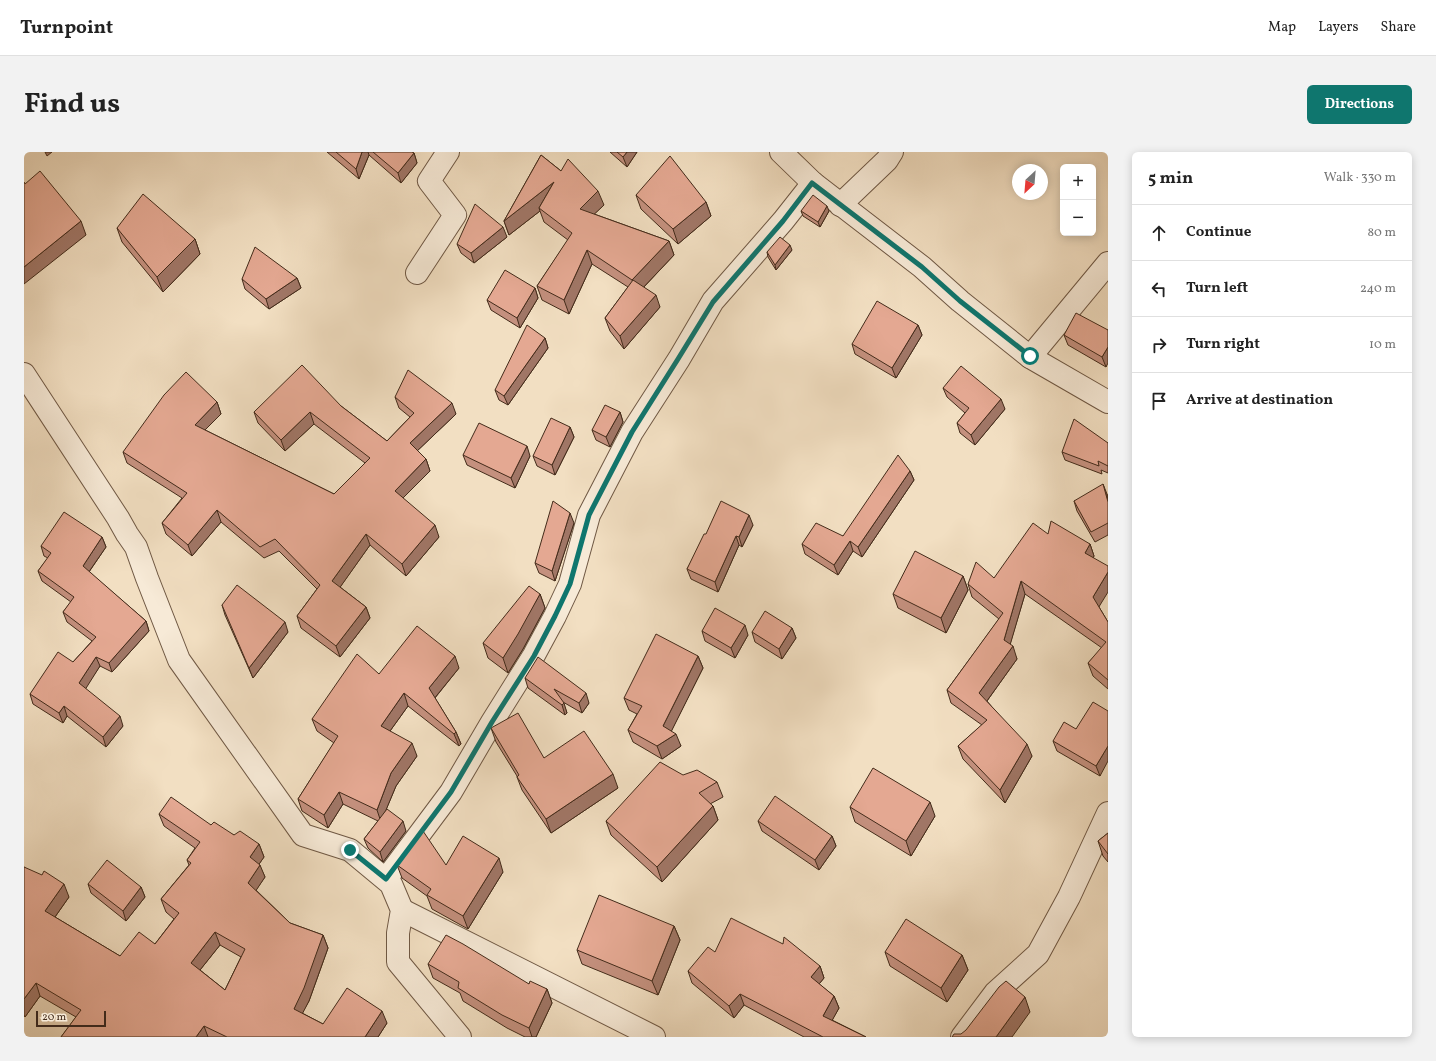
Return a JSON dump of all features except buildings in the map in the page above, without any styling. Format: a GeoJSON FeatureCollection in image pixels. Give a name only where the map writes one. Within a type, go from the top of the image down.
{"type":"FeatureCollection","features":[{"type":"Feature","properties":{"kind":"street"},"geometry":{"type":"LineString","coordinates":[[417,273],[455,214],[429,181],[448,152]]}},
{"type":"Feature","properties":{"kind":"street"},"geometry":{"type":"LineString","coordinates":[[781,152],[812,183],[922,267],[960,301],[1030,356],[1108,402]]}},
{"type":"Feature","properties":{"kind":"street"},"geometry":{"type":"LineString","coordinates":[[840,205],[887,160],[892,152]]}},
{"type":"Feature","properties":{"kind":"street"},"geometry":{"type":"LineString","coordinates":[[386,879],[451,792],[537,649],[570,584],[589,515],[632,432],[713,302],[783,221],[812,183]]}},
{"type":"Feature","properties":{"kind":"street"},"geometry":{"type":"LineString","coordinates":[[1030,356],[1108,263]]}},
{"type":"Feature","properties":{"kind":"street"},"geometry":{"type":"LineString","coordinates":[[24,374],[118,518],[126,534],[136,547],[179,660],[303,835],[350,850],[391,884],[402,910],[398,933],[398,962],[460,1037]]}},
{"type":"Feature","properties":{"kind":"street"},"geometry":{"type":"LineString","coordinates":[[962,1037],[995,993],[1038,954],[1069,897],[1108,813]]}},
{"type":"Feature","properties":{"kind":"street"},"geometry":{"type":"LineString","coordinates":[[402,910],[654,1037]]}},
{"type":"Feature","properties":{"kind":"route"},"geometry":{"type":"LineString","coordinates":[[350,850],[386,879],[451,792],[492,722],[534,656],[555,616],[570,584],[589,515],[632,432],[713,302],[783,221],[812,183],[922,267],[960,301],[1030,356]]}}]}
